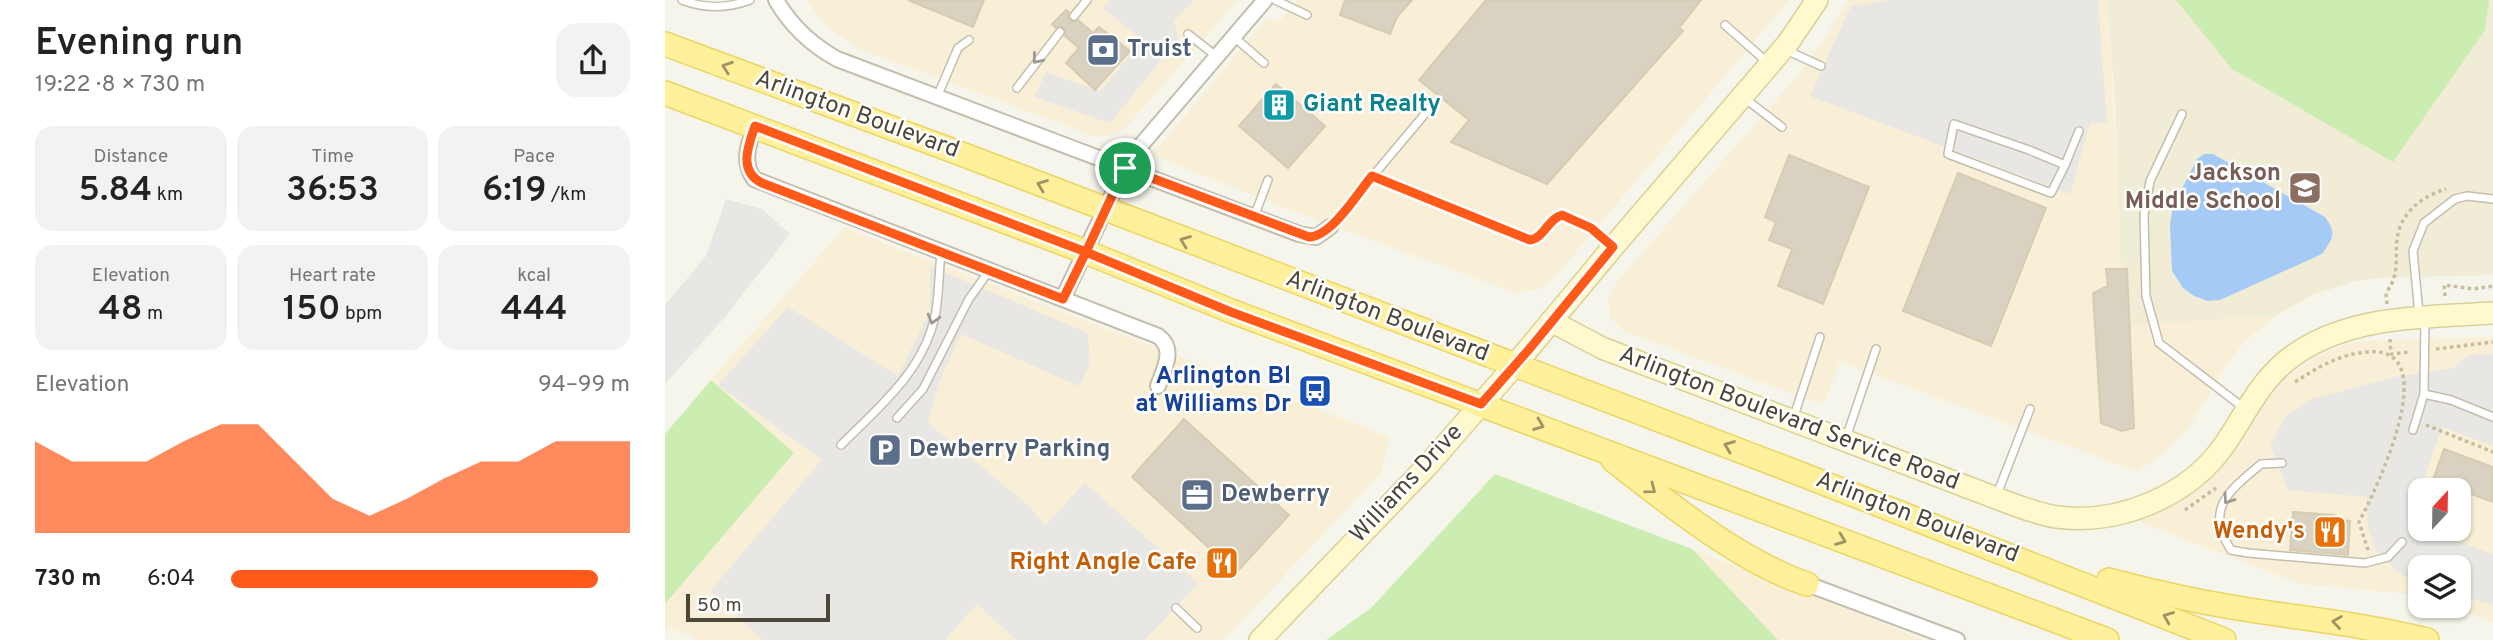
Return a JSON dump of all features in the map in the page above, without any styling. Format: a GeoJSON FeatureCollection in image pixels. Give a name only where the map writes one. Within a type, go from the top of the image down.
{"type":"FeatureCollection","features":[{"type":"Feature","properties":{"kind":"main road","name":"Arlington Boulevard"},"geometry":{"type":"LineString","coordinates":[[665,44],[1953,532],[2224,640]]}},
{"type":"Feature","properties":{"kind":"main road","name":"Arlington Boulevard"},"geometry":{"type":"LineString","coordinates":[[665,93],[1086,252],[1220,307],[2107,640]]}},
{"type":"Feature","properties":{"kind":"main road"},"geometry":{"type":"LineString","coordinates":[[1597,447],[1686,515],[1764,566],[1807,584]]}},
{"type":"Feature","properties":{"kind":"main road"},"geometry":{"type":"LineString","coordinates":[[1953,532],[2089,575],[2161,594],[2391,631],[2427,640]]}},
{"type":"Feature","properties":{"kind":"main road"},"geometry":{"type":"LineString","coordinates":[[1995,599],[2080,640]]}},
{"type":"Feature","properties":{"kind":"street"},"geometry":{"type":"LineString","coordinates":[[776,0],[797,30],[814,46],[837,59],[1309,237],[1316,237],[1330,228]]}},
{"type":"Feature","properties":{"kind":"street"},"geometry":{"type":"LineString","coordinates":[[1063,299],[1125,168],[1151,132],[1265,0]]}},
{"type":"Feature","properties":{"kind":"street","name":"Williams Drive"},"geometry":{"type":"LineString","coordinates":[[1260,640],[1429,464],[1777,57],[1817,0]]}},
{"type":"Feature","properties":{"kind":"street"},"geometry":{"type":"LineString","coordinates":[[755,126],[746,159],[748,171],[754,179],[1149,331],[1166,341],[1168,355],[1158,386]]}},
{"type":"Feature","properties":{"kind":"street","name":"Arlington Boulevard Service Road"},"geometry":{"type":"LineString","coordinates":[[1551,321],[1602,348],[1996,498],[2030,510],[2076,518],[2128,512],[2148,505],[2166,496],[2206,467],[2273,373],[2295,354],[2320,339],[2372,323],[2493,313]]}},
{"type":"Feature","properties":{"kind":"street"},"geometry":{"type":"LineString","coordinates":[[1807,584],[1957,640]]}},
{"type":"Feature","properties":{"kind":"lane"},"geometry":{"type":"LineString","coordinates":[[681,0],[698,6],[720,8],[750,0]]}},
{"type":"Feature","properties":{"kind":"lane"},"geometry":{"type":"LineString","coordinates":[[1073,16],[1087,0]]}},
{"type":"Feature","properties":{"kind":"lane"},"geometry":{"type":"LineString","coordinates":[[1275,0],[1307,15]]}},
{"type":"Feature","properties":{"kind":"lane"},"geometry":{"type":"LineString","coordinates":[[1725,24],[1777,57],[1821,66]]}},
{"type":"Feature","properties":{"kind":"lane"},"geometry":{"type":"LineString","coordinates":[[1017,88],[1060,32]]}},
{"type":"Feature","properties":{"kind":"lane"},"geometry":{"type":"LineString","coordinates":[[1188,34],[1216,56]]}},
{"type":"Feature","properties":{"kind":"lane"},"geometry":{"type":"LineString","coordinates":[[1234,36],[1264,63]]}},
{"type":"Feature","properties":{"kind":"lane"},"geometry":{"type":"LineString","coordinates":[[937,97],[958,48],[969,40]]}},
{"type":"Feature","properties":{"kind":"lane"},"geometry":{"type":"LineString","coordinates":[[1743,96],[1782,127]]}},
{"type":"Feature","properties":{"kind":"lane"},"geometry":{"type":"LineString","coordinates":[[1330,228],[1435,102]]}},
{"type":"Feature","properties":{"kind":"lane"},"geometry":{"type":"LineString","coordinates":[[2182,114],[2150,181],[2144,215],[2146,296],[2158,343],[2245,409]]}},
{"type":"Feature","properties":{"kind":"lane"},"geometry":{"type":"LineString","coordinates":[[2065,165],[1954,124],[1948,154],[2051,193],[2065,165],[2078,131]]}},
{"type":"Feature","properties":{"kind":"lane"},"geometry":{"type":"LineString","coordinates":[[1372,176],[1530,240],[1536,239],[1556,217],[1562,215],[1591,228],[1613,247]]}},
{"type":"Feature","properties":{"kind":"lane"},"geometry":{"type":"LineString","coordinates":[[1254,217],[1268,180]]}},
{"type":"Feature","properties":{"kind":"lane"},"geometry":{"type":"LineString","coordinates":[[2413,430],[2424,394],[2423,317],[2413,251],[2424,223],[2455,199],[2467,196],[2493,199]]}},
{"type":"Feature","properties":{"kind":"lane"},"geometry":{"type":"LineString","coordinates":[[841,445],[899,388],[920,358],[935,313],[941,251]]}},
{"type":"Feature","properties":{"kind":"lane"},"geometry":{"type":"LineString","coordinates":[[897,418],[923,388],[969,299],[990,270]]}},
{"type":"Feature","properties":{"kind":"lane"},"geometry":{"type":"LineString","coordinates":[[1792,420],[1821,337]]}},
{"type":"Feature","properties":{"kind":"lane"},"geometry":{"type":"LineString","coordinates":[[1846,440],[1876,349]]}},
{"type":"Feature","properties":{"kind":"lane"},"geometry":{"type":"LineString","coordinates":[[2424,394],[2451,400],[2493,417]]}},
{"type":"Feature","properties":{"kind":"lane"},"geometry":{"type":"LineString","coordinates":[[1996,498],[2030,409]]}},
{"type":"Feature","properties":{"kind":"lane"},"geometry":{"type":"LineString","coordinates":[[2282,463],[2261,464],[2227,497],[2217,516],[2220,533],[2231,550],[2365,563],[2388,557],[2402,542]]}},
{"type":"Feature","properties":{"kind":"lane"},"geometry":{"type":"LineString","coordinates":[[1176,608],[1197,628]]}},
{"type":"Feature","properties":{"kind":"path"},"geometry":{"type":"LineString","coordinates":[[2444,285],[2473,289],[2493,286]]}},
{"type":"Feature","properties":{"kind":"path"},"geometry":{"type":"LineString","coordinates":[[2449,347],[2493,342]]}},
{"type":"Feature","properties":{"kind":"path"},"geometry":{"type":"LineString","coordinates":[[2376,560],[2367,549],[2359,522],[2402,415],[2405,380],[2400,362],[2391,354]]}},
{"type":"Feature","properties":{"kind":"path"},"geometry":{"type":"LineString","coordinates":[[2402,415],[2493,452]]}},
{"type":"Feature","properties":{"kind":"shaded area"},"geometry":{"type":"Polygon","coordinates":[[[806,0],[1238,0],[1128,125],[1120,132],[1105,137],[1094,136],[859,49],[828,28],[806,0]]]}},
{"type":"Feature","properties":{"kind":"shaded area"},"geometry":{"type":"Polygon","coordinates":[[[1110,0],[1194,0],[1174,21],[1178,39],[1110,123],[1034,97],[1046,72],[1100,91],[1142,40],[1103,8],[1110,0]]]}},
{"type":"Feature","properties":{"kind":"shaded area"},"geometry":{"type":"Polygon","coordinates":[[[1297,0],[1789,0],[1555,277],[1540,289],[1516,293],[1287,209],[1152,155],[1267,18],[1279,22],[1297,0]]]}},
{"type":"Feature","properties":{"kind":"shaded area"},"geometry":{"type":"Polygon","coordinates":[[[1848,0],[2107,0],[2127,325],[2277,315],[2244,342],[2227,364],[2187,430],[2150,463],[2136,471],[1840,362],[1823,405],[1624,331],[1611,319],[1608,300],[1616,283],[1792,82],[1826,37],[1848,0]]]}},
{"type":"Feature","properties":{"kind":"shaded area"},"geometry":{"type":"Polygon","coordinates":[[[1890,0],[2098,0],[2107,123],[2090,123],[2070,194],[1810,96],[1851,6],[1890,0]]]}},
{"type":"Feature","properties":{"kind":"shaded area","name":"Jackson Middle School"},"geometry":{"type":"Polygon","coordinates":[[[2107,0],[2493,0],[2493,275],[2378,278],[2357,281],[2314,294],[2277,315],[2123,326],[2115,101],[2107,0]]]}},
{"type":"Feature","properties":{"kind":"shaded area"},"geometry":{"type":"Polygon","coordinates":[[[726,199],[762,209],[790,234],[725,317],[665,384],[665,305],[706,256],[726,199]]]}},
{"type":"Feature","properties":{"kind":"shaded area"},"geometry":{"type":"Polygon","coordinates":[[[844,228],[1390,437],[1381,473],[1224,640],[696,640],[672,629],[665,632],[665,604],[794,453],[711,380],[844,228]]]}},
{"type":"Feature","properties":{"kind":"shaded area","name":"Dewberry Parking"},"geometry":{"type":"Polygon","coordinates":[[[930,266],[1088,333],[1090,364],[1079,386],[961,334],[940,380],[928,423],[1029,506],[1045,525],[1085,483],[1198,584],[1145,640],[1016,640],[977,604],[945,640],[763,640],[710,591],[822,460],[718,385],[788,307],[898,376],[930,311],[930,266]]]}},
{"type":"Feature","properties":{"kind":"shaded area"},"geometry":{"type":"Polygon","coordinates":[[[2493,337],[2493,623],[2471,614],[2471,555],[2408,555],[2408,594],[2301,584],[2134,520],[2158,510],[2258,411],[2285,379],[2315,358],[2341,346],[2362,341],[2493,337]]]}},
{"type":"Feature","properties":{"kind":"shaded area"},"geometry":{"type":"Polygon","coordinates":[[[2471,354],[2493,354],[2493,446],[2442,427],[2424,478],[2408,478],[2408,541],[2456,541],[2493,554],[2493,605],[2471,598],[2471,555],[2408,555],[2408,578],[2401,575],[2376,550],[2367,524],[2367,497],[2288,490],[2270,445],[2286,416],[2312,399],[2395,377],[2453,368],[2471,354]]]}},
{"type":"Feature","properties":{"kind":"shaded area"},"geometry":{"type":"Polygon","coordinates":[[[1692,549],[1925,640],[1778,640],[1692,549]]]}},
{"type":"Feature","properties":{"kind":"green space"},"geometry":{"type":"Polygon","coordinates":[[[2176,0],[2489,0],[2485,30],[2393,162],[2232,69],[2176,0]]]}},
{"type":"Feature","properties":{"kind":"green space"},"geometry":{"type":"Polygon","coordinates":[[[711,380],[794,453],[665,604],[665,434],[711,380]]]}},
{"type":"Feature","properties":{"kind":"green space"},"geometry":{"type":"Polygon","coordinates":[[[1495,474],[1692,549],[1778,640],[1326,640],[1371,608],[1495,474]]]}},
{"type":"Feature","properties":{"kind":"water"},"geometry":{"type":"Polygon","coordinates":[[[2204,154],[2213,154],[2325,217],[2332,236],[2322,254],[2220,300],[2208,301],[2183,288],[2172,271],[2170,225],[2173,206],[2197,159],[2204,154]]]}},
{"type":"Feature","properties":{"kind":"building"},"geometry":{"type":"Polygon","coordinates":[[[908,0],[984,0],[973,27],[908,0]]]}},
{"type":"Feature","properties":{"kind":"building"},"geometry":{"type":"Polygon","coordinates":[[[1345,0],[1412,0],[1397,17],[1390,34],[1340,15],[1345,0]]]}},
{"type":"Feature","properties":{"kind":"building"},"geometry":{"type":"Polygon","coordinates":[[[1486,0],[1701,0],[1679,28],[1683,31],[1547,184],[1451,142],[1469,120],[1419,80],[1486,0]]]}},
{"type":"Feature","properties":{"kind":"building","name":"Truist"},"geometry":{"type":"Polygon","coordinates":[[[1066,10],[1071,21],[1078,20],[1093,33],[1099,27],[1130,51],[1095,90],[1066,63],[1079,48],[1065,36],[1064,28],[1056,28],[1052,24],[1066,10]]]}},
{"type":"Feature","properties":{"kind":"building","name":"Giant Realty"},"geometry":{"type":"Polygon","coordinates":[[[1276,84],[1325,126],[1288,168],[1239,126],[1276,84]]]}},
{"type":"Feature","properties":{"kind":"building"},"geometry":{"type":"Polygon","coordinates":[[[1789,155],[1869,187],[1823,304],[1778,286],[1792,249],[1769,240],[1776,222],[1765,217],[1789,155]]]}},
{"type":"Feature","properties":{"kind":"building"},"geometry":{"type":"Polygon","coordinates":[[[1958,173],[2046,208],[1991,346],[1903,311],[1958,173]]]}},
{"type":"Feature","properties":{"kind":"building"},"geometry":{"type":"Polygon","coordinates":[[[2106,269],[2127,269],[2134,428],[2122,431],[2101,423],[2093,293],[2108,286],[2106,269]]]}},
{"type":"Feature","properties":{"kind":"building"},"geometry":{"type":"Polygon","coordinates":[[[1184,419],[1289,515],[1236,573],[1132,477],[1184,419]]]}},
{"type":"Feature","properties":{"kind":"building"},"geometry":{"type":"Polygon","coordinates":[[[2444,449],[2493,467],[2493,502],[2471,494],[2471,478],[2434,478],[2444,449]]]}},
{"type":"Feature","properties":{"kind":"building"},"geometry":{"type":"Polygon","coordinates":[[[2293,512],[2334,515],[2334,519],[2350,521],[2348,555],[2290,550],[2293,512]]]}},
{"type":"Feature","properties":{"kind":"place","name":"Truist"},"geometry":{"type":"Point","coordinates":[1103,50]}},
{"type":"Feature","properties":{"kind":"place","name":"Giant Realty"},"geometry":{"type":"Point","coordinates":[1279,105]}},
{"type":"Feature","properties":{"kind":"place","name":"Jackson Middle School"},"geometry":{"type":"Point","coordinates":[2305,188]}},
{"type":"Feature","properties":{"kind":"place","name":"Arlington Bl at Williams Dr"},"geometry":{"type":"Point","coordinates":[1315,391]}},
{"type":"Feature","properties":{"kind":"place","name":"Dewberry Parking"},"geometry":{"type":"Point","coordinates":[885,450]}},
{"type":"Feature","properties":{"kind":"place","name":"Dewberry"},"geometry":{"type":"Point","coordinates":[1197,495]}},
{"type":"Feature","properties":{"kind":"place","name":"Wendy's"},"geometry":{"type":"Point","coordinates":[2330,532]}},
{"type":"Feature","properties":{"kind":"place","name":"Right Angle Cafe"},"geometry":{"type":"Point","coordinates":[1222,563]}},
{"type":"Feature","properties":{"kind":"route"},"geometry":{"type":"LineString","coordinates":[[1125,168],[1086,252],[755,126],[746,153],[748,171],[754,179],[762,183],[1063,299],[1086,252],[1231,312],[1481,404],[1613,247],[1591,228],[1562,215],[1556,217],[1536,239],[1530,240],[1372,176],[1330,228],[1316,237],[1309,237],[1125,168]]}}]}
